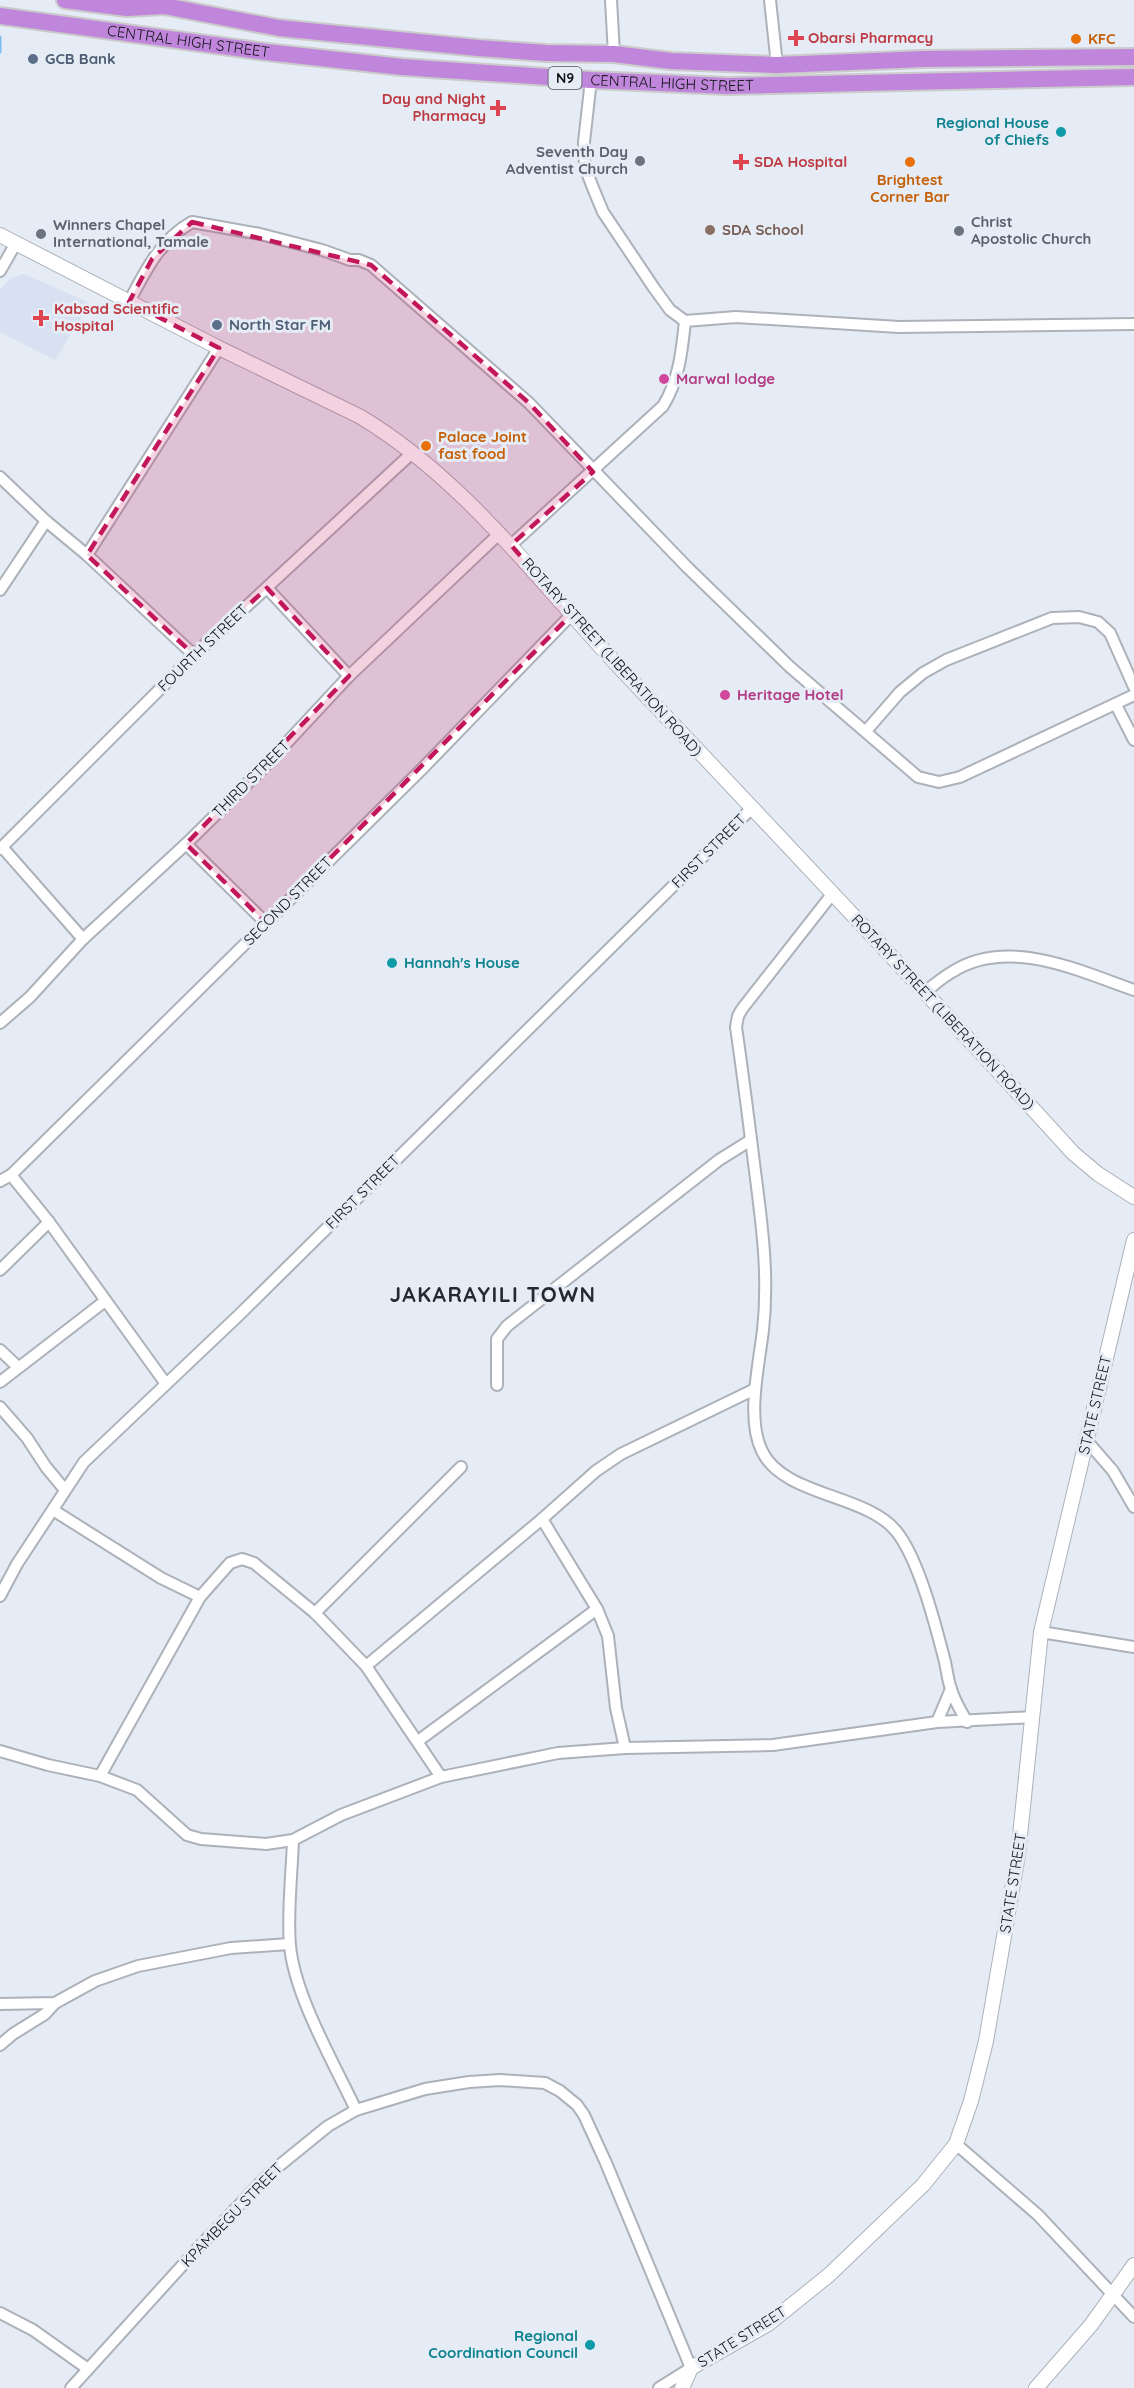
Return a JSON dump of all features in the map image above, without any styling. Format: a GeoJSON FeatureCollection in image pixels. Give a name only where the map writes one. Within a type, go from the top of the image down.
{"type":"FeatureCollection","features":[{"type":"Feature","properties":{"kind":"highway","name":"CENTRAL HIGH STREET"},"geometry":{"type":"LineString","coordinates":[[65,0],[127,8],[165,3],[279,28],[501,49],[614,54],[671,61],[777,65],[923,59],[1134,57]]}},
{"type":"Feature","properties":{"kind":"highway","name":"CENTRAL HIGH STREET"},"geometry":{"type":"LineString","coordinates":[[0,16],[266,52],[402,67],[591,80],[727,86],[1134,78]]}},
{"type":"Feature","properties":{"kind":"highway"},"geometry":{"type":"LineString","coordinates":[[1017,79],[1028,59]]}},
{"type":"Feature","properties":{"kind":"street"},"geometry":{"type":"LineString","coordinates":[[612,0],[614,54]]}},
{"type":"Feature","properties":{"kind":"street"},"geometry":{"type":"LineString","coordinates":[[770,0],[777,65]]}},
{"type":"Feature","properties":{"kind":"street"},"geometry":{"type":"LineString","coordinates":[[591,80],[584,142],[585,167],[592,189],[603,212],[654,288],[670,310],[685,321],[736,316],[899,327],[1134,324]]}},
{"type":"Feature","properties":{"kind":"street"},"geometry":{"type":"LineString","coordinates":[[129,302],[152,259],[184,226],[192,222],[260,234],[371,265],[529,403],[593,472],[790,668],[918,777],[939,782],[960,777],[1134,695]]}},
{"type":"Feature","properties":{"kind":"street","name":"ROTARY STREET (LIBERATION ROAD)"},"geometry":{"type":"LineString","coordinates":[[0,235],[219,348],[359,416],[412,453],[500,533],[571,615],[926,991],[1073,1153],[1105,1179],[1134,1197]]}},
{"type":"Feature","properties":{"kind":"street"},"geometry":{"type":"LineString","coordinates":[[0,271],[15,243]]}},
{"type":"Feature","properties":{"kind":"street"},"geometry":{"type":"LineString","coordinates":[[511,545],[663,406],[672,391],[682,349],[685,321]]}},
{"type":"Feature","properties":{"kind":"street"},"geometry":{"type":"LineString","coordinates":[[87,555],[219,348]]}},
{"type":"Feature","properties":{"kind":"street","name":"FOURTH STREET"},"geometry":{"type":"LineString","coordinates":[[1,848],[194,655],[412,453]]}},
{"type":"Feature","properties":{"kind":"street"},"geometry":{"type":"LineString","coordinates":[[0,477],[194,655]]}},
{"type":"Feature","properties":{"kind":"street"},"geometry":{"type":"LineString","coordinates":[[0,590],[46,521]]}},
{"type":"Feature","properties":{"kind":"street","name":"THIRD STREET"},"geometry":{"type":"LineString","coordinates":[[0,1023],[30,997],[83,939],[186,844],[267,764],[349,676],[500,533]]}},
{"type":"Feature","properties":{"kind":"street"},"geometry":{"type":"LineString","coordinates":[[267,588],[349,676]]}},
{"type":"Feature","properties":{"kind":"street","name":"SECOND STREET"},"geometry":{"type":"LineString","coordinates":[[0,1180],[11,1175],[266,923],[571,615]]}},
{"type":"Feature","properties":{"kind":"street"},"geometry":{"type":"LineString","coordinates":[[866,731],[900,692],[923,673],[946,660],[1052,618],[1079,617],[1098,622],[1110,633],[1134,687]]}},
{"type":"Feature","properties":{"kind":"street"},"geometry":{"type":"LineString","coordinates":[[1116,705],[1134,740]]}},
{"type":"Feature","properties":{"kind":"street","name":"FIRST STREET"},"geometry":{"type":"LineString","coordinates":[[0,1596],[17,1564],[84,1462],[752,808]]}},
{"type":"Feature","properties":{"kind":"street"},"geometry":{"type":"LineString","coordinates":[[186,844],[266,923]]}},
{"type":"Feature","properties":{"kind":"street"},"geometry":{"type":"LineString","coordinates":[[1,848],[83,939]]}},
{"type":"Feature","properties":{"kind":"street"},"geometry":{"type":"LineString","coordinates":[[833,893],[738,1016],[736,1027],[751,1140],[766,1287],[755,1389],[756,1433],[762,1452],[774,1468],[798,1483],[861,1508],[888,1522],[903,1540],[932,1613],[951,1689],[967,1722]]}},
{"type":"Feature","properties":{"kind":"street"},"geometry":{"type":"LineString","coordinates":[[926,991],[953,971],[972,963],[1016,956],[1047,959],[1134,990]]}},
{"type":"Feature","properties":{"kind":"street"},"geometry":{"type":"LineString","coordinates":[[497,1385],[497,1339],[507,1326],[719,1160],[751,1140]]}},
{"type":"Feature","properties":{"kind":"street"},"geometry":{"type":"LineString","coordinates":[[11,1175],[50,1222],[166,1384]]}},
{"type":"Feature","properties":{"kind":"street"},"geometry":{"type":"LineString","coordinates":[[0,1270],[50,1222]]}},
{"type":"Feature","properties":{"kind":"street","name":"STATE STREET"},"geometry":{"type":"LineString","coordinates":[[659,2388],[768,2324],[794,2304],[852,2253],[923,2185],[956,2144],[980,2068],[1018,1855],[1041,1632],[1129,1280],[1134,1240]]}},
{"type":"Feature","properties":{"kind":"street"},"geometry":{"type":"LineString","coordinates":[[0,1382],[105,1301]]}},
{"type":"Feature","properties":{"kind":"street"},"geometry":{"type":"LineString","coordinates":[[0,1350],[18,1367]]}},
{"type":"Feature","properties":{"kind":"street"},"geometry":{"type":"LineString","coordinates":[[366,1666],[596,1471],[621,1454],[755,1389]]}},
{"type":"Feature","properties":{"kind":"street"},"geometry":{"type":"LineString","coordinates":[[0,1407],[27,1438],[65,1490]]}},
{"type":"Feature","properties":{"kind":"street"},"geometry":{"type":"LineString","coordinates":[[1087,1441],[1113,1471],[1134,1507]]}},
{"type":"Feature","properties":{"kind":"street"},"geometry":{"type":"LineString","coordinates":[[315,1613],[461,1467]]}},
{"type":"Feature","properties":{"kind":"street"},"geometry":{"type":"LineString","coordinates":[[53,1510],[161,1578],[200,1597]]}},
{"type":"Feature","properties":{"kind":"street"},"geometry":{"type":"LineString","coordinates":[[542,1519],[597,1609],[608,1636],[616,1708],[625,1748]]}},
{"type":"Feature","properties":{"kind":"street"},"geometry":{"type":"LineString","coordinates":[[100,1776],[200,1597],[230,1563],[242,1559],[254,1563],[315,1613],[366,1666],[441,1777]]}},
{"type":"Feature","properties":{"kind":"street"},"geometry":{"type":"LineString","coordinates":[[418,1741],[597,1609]]}},
{"type":"Feature","properties":{"kind":"street"},"geometry":{"type":"LineString","coordinates":[[1041,1632],[1134,1647]]}},
{"type":"Feature","properties":{"kind":"street"},"geometry":{"type":"LineString","coordinates":[[937,1722],[951,1689]]}},
{"type":"Feature","properties":{"kind":"street"},"geometry":{"type":"LineString","coordinates":[[0,1751],[48,1765],[100,1776],[137,1790],[188,1834],[201,1839],[266,1844],[293,1840],[341,1815],[441,1777],[558,1753],[625,1748],[773,1745],[937,1722],[1033,1717]]}},
{"type":"Feature","properties":{"kind":"street"},"geometry":{"type":"LineString","coordinates":[[293,1840],[290,1944],[295,1972],[303,1995],[356,2110]]}},
{"type":"Feature","properties":{"kind":"street"},"geometry":{"type":"LineString","coordinates":[[0,2045],[45,2014],[55,2003],[94,1982],[138,1966],[231,1948],[290,1944]]}},
{"type":"Feature","properties":{"kind":"street"},"geometry":{"type":"LineString","coordinates":[[0,2004],[55,2003]]}},
{"type":"Feature","properties":{"kind":"street","name":"KPAMBEGU STREET"},"geometry":{"type":"LineString","coordinates":[[71,2388],[199,2247],[269,2174],[328,2126],[356,2110],[425,2089],[500,2080],[545,2084],[560,2091],[577,2105],[584,2115],[691,2368]]}},
{"type":"Feature","properties":{"kind":"street"},"geometry":{"type":"LineString","coordinates":[[956,2144],[1038,2215],[1134,2317]]}},
{"type":"Feature","properties":{"kind":"street"},"geometry":{"type":"LineString","coordinates":[[1036,2388],[1114,2295],[1134,2265]]}},
{"type":"Feature","properties":{"kind":"street"},"geometry":{"type":"LineString","coordinates":[[0,2313],[33,2331],[88,2369]]}},
{"type":"Feature","properties":{"kind":"street"},"geometry":{"type":"LineString","coordinates":[[682,2388],[691,2368]]}},
{"type":"Feature","properties":{"kind":"highlighted area"},"geometry":{"type":"Polygon","coordinates":[[[192,222],[371,265],[529,403],[593,472],[511,545],[571,615],[266,923],[186,844],[349,676],[267,588],[194,655],[87,555],[219,348],[129,302],[152,259],[192,222]]]}},
{"type":"Feature","properties":{"kind":"shaded area","name":"Kabsad Scientific Hospital"},"geometry":{"type":"Polygon","coordinates":[[[24,274],[90,303],[55,360],[0,332],[0,290],[11,278],[24,274]]]}},
{"type":"Feature","properties":{"kind":"waterway"},"geometry":{"type":"LineString","coordinates":[[0,37],[0,52]]}},
{"type":"Feature","properties":{"kind":"place","name":"Obarsi Pharmacy"},"geometry":{"type":"Point","coordinates":[796,38]}},
{"type":"Feature","properties":{"kind":"place","name":"KFC"},"geometry":{"type":"Point","coordinates":[1076,39]}},
{"type":"Feature","properties":{"kind":"place","name":"GCB Bank"},"geometry":{"type":"Point","coordinates":[33,59]}},
{"type":"Feature","properties":{"kind":"place","name":"Day and Night Pharmacy"},"geometry":{"type":"Point","coordinates":[498,108]}},
{"type":"Feature","properties":{"kind":"place","name":"Regional House of Chiefs"},"geometry":{"type":"Point","coordinates":[1061,132]}},
{"type":"Feature","properties":{"kind":"place","name":"Seventh Day Adventist Church"},"geometry":{"type":"Point","coordinates":[640,161]}},
{"type":"Feature","properties":{"kind":"place","name":"SDA Hospital"},"geometry":{"type":"Point","coordinates":[741,162]}},
{"type":"Feature","properties":{"kind":"place","name":"Brightest Corner Bar"},"geometry":{"type":"Point","coordinates":[910,162]}},
{"type":"Feature","properties":{"kind":"place","name":"SDA School"},"geometry":{"type":"Point","coordinates":[710,230]}},
{"type":"Feature","properties":{"kind":"place","name":"Christ Apostolic Church"},"geometry":{"type":"Point","coordinates":[959,231]}},
{"type":"Feature","properties":{"kind":"place","name":"Winners Chapel International, Tamale"},"geometry":{"type":"Point","coordinates":[41,234]}},
{"type":"Feature","properties":{"kind":"place","name":"Kabsad Scientific Hospital"},"geometry":{"type":"Point","coordinates":[41,318]}},
{"type":"Feature","properties":{"kind":"place","name":"North Star FM"},"geometry":{"type":"Point","coordinates":[217,325]}},
{"type":"Feature","properties":{"kind":"place","name":"Marwal lodge"},"geometry":{"type":"Point","coordinates":[664,379]}},
{"type":"Feature","properties":{"kind":"place","name":"Palace Joint fast food"},"geometry":{"type":"Point","coordinates":[426,446]}},
{"type":"Feature","properties":{"kind":"place","name":"Heritage Hotel"},"geometry":{"type":"Point","coordinates":[725,695]}},
{"type":"Feature","properties":{"kind":"place","name":"Hannah's House"},"geometry":{"type":"Point","coordinates":[392,963]}},
{"type":"Feature","properties":{"kind":"place","name":"Regional Coordination Council"},"geometry":{"type":"Point","coordinates":[590,2345]}},
{"type":"Feature","properties":{"kind":"district","name":"JAKARAYILI TOWN"},"geometry":{"type":"Point","coordinates":[493,1295]}}]}
